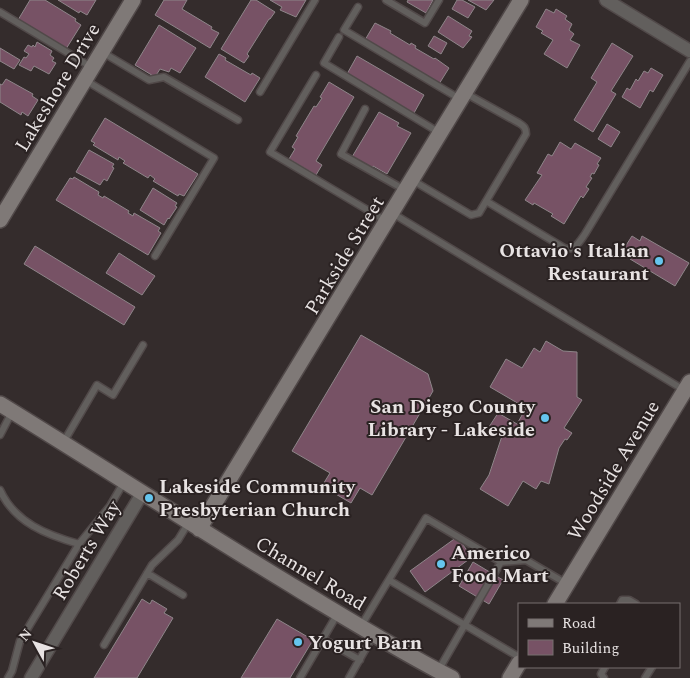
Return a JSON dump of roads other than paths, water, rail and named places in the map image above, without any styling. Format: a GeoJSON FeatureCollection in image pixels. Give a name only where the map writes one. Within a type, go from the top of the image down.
{"type":"FeatureCollection","features":[{"type":"Feature","properties":{"kind":"street","name":"Lakeshore Drive"},"geometry":{"type":"LineString","coordinates":[[0,220],[133,0]]}},
{"type":"Feature","properties":{"kind":"street","name":"Parkside Street"},"geometry":{"type":"LineString","coordinates":[[194,526],[390,217],[521,0]]}},
{"type":"Feature","properties":{"kind":"street"},"geometry":{"type":"LineString","coordinates":[[606,0],[690,51]]}},
{"type":"Feature","properties":{"kind":"street","name":"Woodside Avenue"},"geometry":{"type":"LineString","coordinates":[[556,603],[687,386]]}},
{"type":"Feature","properties":{"kind":"street","name":"Channel Road"},"geometry":{"type":"LineString","coordinates":[[6,408],[143,492],[194,526],[445,675]]}},
{"type":"Feature","properties":{"kind":"street","name":"Roberts Way"},"geometry":{"type":"LineString","coordinates":[[31,678],[143,492]]}},
{"type":"Feature","properties":{"kind":"street"},"geometry":{"type":"LineString","coordinates":[[510,678],[518,666]]}},
{"type":"Feature","properties":{"kind":"lane"},"geometry":{"type":"LineString","coordinates":[[260,92],[315,0]]}},
{"type":"Feature","properties":{"kind":"lane"},"geometry":{"type":"LineString","coordinates":[[386,0],[425,23],[439,0]]}},
{"type":"Feature","properties":{"kind":"lane"},"geometry":{"type":"LineString","coordinates":[[358,7],[344,30],[463,96],[519,123],[524,126],[526,134],[486,201],[478,213],[472,216],[340,154],[365,109]]}},
{"type":"Feature","properties":{"kind":"lane"},"geometry":{"type":"LineString","coordinates":[[0,12],[214,158],[155,256]]}},
{"type":"Feature","properties":{"kind":"lane"},"geometry":{"type":"LineString","coordinates":[[339,38],[324,63],[441,133]]}},
{"type":"Feature","properties":{"kind":"lane"},"geometry":{"type":"LineString","coordinates":[[102,52],[149,80],[164,77],[238,120]]}},
{"type":"Feature","properties":{"kind":"lane"},"geometry":{"type":"LineString","coordinates":[[486,201],[566,249],[576,247],[690,61]]}},
{"type":"Feature","properties":{"kind":"lane"},"geometry":{"type":"LineString","coordinates":[[316,75],[270,152],[390,217],[687,386]]}},
{"type":"Feature","properties":{"kind":"lane"},"geometry":{"type":"LineString","coordinates":[[63,443],[98,385],[113,395],[143,345]]}},
{"type":"Feature","properties":{"kind":"lane"},"geometry":{"type":"LineString","coordinates":[[0,435],[6,408]]}},
{"type":"Feature","properties":{"kind":"lane"},"geometry":{"type":"LineString","coordinates":[[8,678],[12,671],[20,641],[79,544],[110,506],[125,481]]}},
{"type":"Feature","properties":{"kind":"lane"},"geometry":{"type":"LineString","coordinates":[[0,490],[14,512],[24,521],[36,529],[79,544]]}},
{"type":"Feature","properties":{"kind":"lane"},"geometry":{"type":"LineString","coordinates":[[349,678],[360,660],[368,630],[389,580],[426,518],[501,562],[526,560],[567,584]]}},
{"type":"Feature","properties":{"kind":"lane"},"geometry":{"type":"LineString","coordinates":[[104,645],[152,566],[194,526]]}},
{"type":"Feature","properties":{"kind":"lane"},"geometry":{"type":"LineString","coordinates":[[445,675],[465,625],[501,562]]}},
{"type":"Feature","properties":{"kind":"lane"},"geometry":{"type":"LineString","coordinates":[[147,573],[183,595]]}},
{"type":"Feature","properties":{"kind":"lane"},"geometry":{"type":"LineString","coordinates":[[389,580],[518,656]]}},
{"type":"Feature","properties":{"kind":"lane"},"geometry":{"type":"LineString","coordinates":[[620,603],[625,599],[634,603]]}},
{"type":"Feature","properties":{"kind":"lane"},"geometry":{"type":"LineString","coordinates":[[300,678],[338,613]]}},
{"type":"Feature","properties":{"kind":"lane"},"geometry":{"type":"LineString","coordinates":[[323,639],[360,660]]}},
{"type":"Feature","properties":{"kind":"place","name":"Ottavio's Italian Restaurant"},"geometry":{"type":"Point","coordinates":[659,261]}},
{"type":"Feature","properties":{"kind":"place","name":"San Diego County Library - Lakeside"},"geometry":{"type":"Point","coordinates":[545,418]}},
{"type":"Feature","properties":{"kind":"place","name":"Lakeside Community Presbyterian Church"},"geometry":{"type":"Point","coordinates":[149,498]}},
{"type":"Feature","properties":{"kind":"place","name":"Americo Food Mart"},"geometry":{"type":"Point","coordinates":[441,564]}},
{"type":"Feature","properties":{"kind":"place","name":"Yogurt Barn"},"geometry":{"type":"Point","coordinates":[298,642]}}]}
